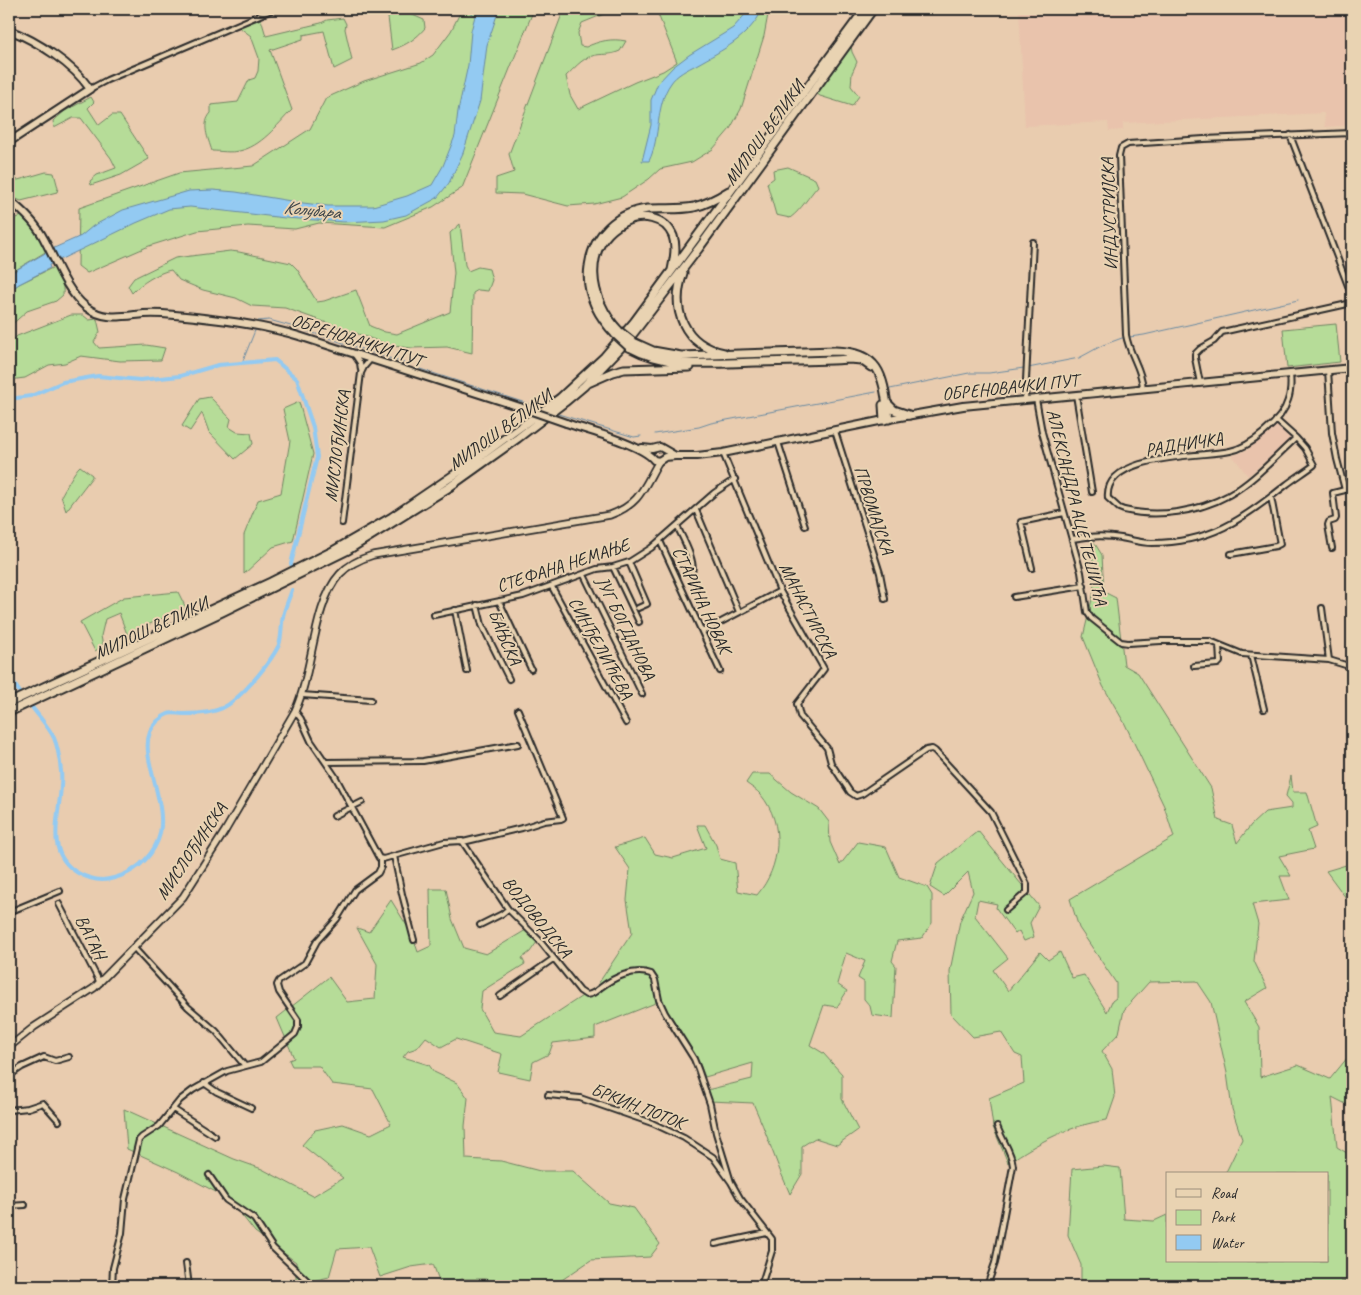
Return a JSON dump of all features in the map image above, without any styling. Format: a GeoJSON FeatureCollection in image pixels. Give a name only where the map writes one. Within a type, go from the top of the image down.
{"type":"FeatureCollection","features":[{"type":"Feature","properties":{"kind":"highway","name":"МИЛОШ ВЕЛИКИ"},"geometry":{"type":"LineString","coordinates":[[9,703],[272,582],[331,552],[400,512],[470,464],[560,398],[584,377],[622,337],[670,276],[865,9]]}},
{"type":"Feature","properties":{"kind":"highway","name":"МИЛОШ ВЕЛИКИ"},"geometry":{"type":"LineString","coordinates":[[9,712],[222,612],[361,543],[448,488],[584,386],[629,339],[685,266],[873,9]]}},
{"type":"Feature","properties":{"kind":"highway"},"geometry":{"type":"LineString","coordinates":[[734,188],[700,206],[647,209],[630,213],[610,225],[593,249],[589,263],[589,286],[603,321],[645,355],[661,360],[691,363],[861,360],[869,365],[877,376],[887,419]]}},
{"type":"Feature","properties":{"kind":"highway"},"geometry":{"type":"LineString","coordinates":[[617,333],[603,310],[595,291],[594,281],[596,255],[610,232],[623,223],[636,218],[650,218],[663,224],[673,236],[674,242],[675,256],[670,276]]}},
{"type":"Feature","properties":{"kind":"highway"},"geometry":{"type":"LineString","coordinates":[[685,266],[678,296],[678,309],[684,324],[695,339],[707,347],[720,352],[737,354]]}},
{"type":"Feature","properties":{"kind":"highway"},"geometry":{"type":"LineString","coordinates":[[631,344],[653,352],[672,355],[835,351],[858,354],[868,358],[878,370],[887,403],[887,419]]}},
{"type":"Feature","properties":{"kind":"highway"},"geometry":{"type":"LineString","coordinates":[[584,386],[613,372],[624,370],[712,366],[721,363]]}},
{"type":"Feature","properties":{"kind":"highway"},"geometry":{"type":"LineString","coordinates":[[887,403],[894,410],[909,415]]}},
{"type":"Feature","properties":{"kind":"main road"},"geometry":{"type":"LineString","coordinates":[[9,30],[30,40],[66,64],[90,89],[9,142]]}},
{"type":"Feature","properties":{"kind":"main road","name":"ОБРЕНОВАЧКИ ПУТ"},"geometry":{"type":"LineString","coordinates":[[9,200],[30,220],[44,238],[70,288],[82,304],[103,316],[119,318],[162,314],[256,326],[293,334],[520,407],[652,454],[658,447],[675,456]]}},
{"type":"Feature","properties":{"kind":"main road","name":"ОБРЕНОВАЧКИ ПУТ"},"geometry":{"type":"LineString","coordinates":[[661,459],[675,456],[723,453],[887,419],[963,406],[1328,370],[1352,370]]}},
{"type":"Feature","properties":{"kind":"main road"},"geometry":{"type":"LineString","coordinates":[[651,477],[652,454],[661,459],[664,453],[663,450]]}},
{"type":"Feature","properties":{"kind":"main road","name":"МИСЛОЂИНСКА"},"geometry":{"type":"LineString","coordinates":[[9,1047],[34,1027],[81,998],[100,983],[179,901],[190,887],[244,801],[296,712],[327,595],[336,578],[346,568],[359,560],[394,551],[610,515],[624,509],[635,500],[645,488],[661,459]]}},
{"type":"Feature","properties":{"kind":"street"},"geometry":{"type":"LineString","coordinates":[[90,89],[106,80],[274,9]]}},
{"type":"Feature","properties":{"kind":"street","name":"ИНДУСТРИЈСКА"},"geometry":{"type":"LineString","coordinates":[[1143,388],[1141,373],[1127,337],[1119,156],[1121,148],[1128,144],[1352,133]]}},
{"type":"Feature","properties":{"kind":"street"},"geometry":{"type":"LineString","coordinates":[[1290,135],[1352,296]]}},
{"type":"Feature","properties":{"kind":"street"},"geometry":{"type":"LineString","coordinates":[[1025,400],[1033,242]]}},
{"type":"Feature","properties":{"kind":"street"},"geometry":{"type":"LineString","coordinates":[[1200,383],[1194,358],[1195,354],[1225,330],[1352,303]]}},
{"type":"Feature","properties":{"kind":"street","name":"МИСЛОЂИНСКА"},"geometry":{"type":"LineString","coordinates":[[342,523],[361,372],[360,363],[354,354]]}},
{"type":"Feature","properties":{"kind":"street","name":"МИСЛОЂИНСКА"},"geometry":{"type":"LineString","coordinates":[[361,372],[370,360]]}},
{"type":"Feature","properties":{"kind":"street"},"geometry":{"type":"LineString","coordinates":[[1328,370],[1332,433],[1345,490],[1333,493],[1336,519],[1328,524],[1332,548]]}},
{"type":"Feature","properties":{"kind":"street","name":"РАДНИЧКА"},"geometry":{"type":"LineString","coordinates":[[1290,374],[1291,388],[1288,402],[1276,420],[1253,440],[1239,448],[1224,452],[1166,458],[1129,468],[1112,480],[1108,490],[1108,498],[1119,508],[1132,512],[1184,511],[1211,504],[1245,484],[1296,438]]}},
{"type":"Feature","properties":{"kind":"street"},"geometry":{"type":"LineString","coordinates":[[1076,395],[1092,492]]}},
{"type":"Feature","properties":{"kind":"street","name":"АЛЕКСАНДРА АЦЕ ТЕШИЋА"},"geometry":{"type":"LineString","coordinates":[[1036,399],[1042,432],[1084,586],[1087,612],[1091,618],[1121,642],[1210,641],[1232,651],[1251,655],[1329,660],[1352,667]]}},
{"type":"Feature","properties":{"kind":"street"},"geometry":{"type":"LineString","coordinates":[[1072,539],[1094,536],[1121,538],[1136,543],[1153,543],[1192,539],[1220,530],[1242,518],[1314,465],[1305,448],[1276,420]]}},
{"type":"Feature","properties":{"kind":"street","name":"ПРВОМАЈСКА"},"geometry":{"type":"LineString","coordinates":[[835,431],[880,573],[885,599]]}},
{"type":"Feature","properties":{"kind":"street"},"geometry":{"type":"LineString","coordinates":[[778,442],[806,526]]}},
{"type":"Feature","properties":{"kind":"street","name":"МАНАСТИРСКА"},"geometry":{"type":"LineString","coordinates":[[723,453],[735,478],[780,591],[824,669],[797,704],[800,716],[828,748],[831,763],[850,792],[856,796],[862,794],[926,750],[934,750],[991,812],[1027,884],[1027,892],[1006,910]]}},
{"type":"Feature","properties":{"kind":"street","name":"СТЕФАНА НЕМАЊЕ"},"geometry":{"type":"LineString","coordinates":[[434,615],[524,596],[607,566],[613,567],[629,562],[660,540],[714,493],[735,478]]}},
{"type":"Feature","properties":{"kind":"street"},"geometry":{"type":"LineString","coordinates":[[1231,554],[1280,544],[1271,497]]}},
{"type":"Feature","properties":{"kind":"street"},"geometry":{"type":"LineString","coordinates":[[696,510],[739,612]]}},
{"type":"Feature","properties":{"kind":"street"},"geometry":{"type":"LineString","coordinates":[[1032,568],[1020,522],[1064,513]]}},
{"type":"Feature","properties":{"kind":"street"},"geometry":{"type":"LineString","coordinates":[[677,526],[692,561],[694,572],[691,575]]}},
{"type":"Feature","properties":{"kind":"street","name":"СТАРИНА НОВАК"},"geometry":{"type":"LineString","coordinates":[[660,540],[720,671]]}},
{"type":"Feature","properties":{"kind":"street"},"geometry":{"type":"LineString","coordinates":[[629,562],[647,604],[638,608]]}},
{"type":"Feature","properties":{"kind":"street"},"geometry":{"type":"LineString","coordinates":[[613,567],[639,622]]}},
{"type":"Feature","properties":{"kind":"street","name":"ЈУГ БОГДАНОВА"},"geometry":{"type":"LineString","coordinates":[[584,575],[642,694]]}},
{"type":"Feature","properties":{"kind":"street"},"geometry":{"type":"LineString","coordinates":[[1014,597],[1084,586]]}},
{"type":"Feature","properties":{"kind":"street","name":"СИНЂЕЛИЋЕВА"},"geometry":{"type":"LineString","coordinates":[[552,587],[626,723]]}},
{"type":"Feature","properties":{"kind":"street"},"geometry":{"type":"LineString","coordinates":[[702,632],[780,591]]}},
{"type":"Feature","properties":{"kind":"street"},"geometry":{"type":"LineString","coordinates":[[500,601],[531,670]]}},
{"type":"Feature","properties":{"kind":"street","name":"БАЊСКА"},"geometry":{"type":"LineString","coordinates":[[476,605],[482,626],[508,680]]}},
{"type":"Feature","properties":{"kind":"street"},"geometry":{"type":"LineString","coordinates":[[1322,608],[1329,660]]}},
{"type":"Feature","properties":{"kind":"street"},"geometry":{"type":"LineString","coordinates":[[455,610],[467,671]]}},
{"type":"Feature","properties":{"kind":"street"},"geometry":{"type":"LineString","coordinates":[[1194,666],[1218,664],[1220,662],[1219,644]]}},
{"type":"Feature","properties":{"kind":"street"},"geometry":{"type":"LineString","coordinates":[[1251,655],[1264,709]]}},
{"type":"Feature","properties":{"kind":"street"},"geometry":{"type":"LineString","coordinates":[[302,695],[371,700]]}},
{"type":"Feature","properties":{"kind":"street"},"geometry":{"type":"LineString","coordinates":[[381,859],[444,842],[463,842],[544,821],[563,818],[518,710]]}},
{"type":"Feature","properties":{"kind":"street"},"geometry":{"type":"LineString","coordinates":[[112,1286],[113,1268],[122,1233],[125,1199],[136,1147],[142,1137],[159,1126],[180,1100],[204,1083],[226,1071],[264,1060],[297,1030],[298,1020],[279,992],[277,985],[279,981],[305,963],[317,940],[337,919],[355,890],[378,873],[380,867],[381,859],[326,762],[311,741],[296,712]]}},
{"type":"Feature","properties":{"kind":"street"},"geometry":{"type":"LineString","coordinates":[[326,762],[423,761],[518,744]]}},
{"type":"Feature","properties":{"kind":"street"},"geometry":{"type":"LineString","coordinates":[[334,816],[362,802]]}},
{"type":"Feature","properties":{"kind":"street","name":"ВОДОВОДСКА"},"geometry":{"type":"LineString","coordinates":[[463,842],[508,909],[539,940],[586,996],[593,994],[600,988],[627,974],[638,971],[651,974],[655,980],[657,990]]}},
{"type":"Feature","properties":{"kind":"street"},"geometry":{"type":"LineString","coordinates":[[394,856],[414,940]]}},
{"type":"Feature","properties":{"kind":"street"},"geometry":{"type":"LineString","coordinates":[[9,912],[60,891]]}},
{"type":"Feature","properties":{"kind":"street","name":"ВАГАН"},"geometry":{"type":"LineString","coordinates":[[59,904],[100,983]]}},
{"type":"Feature","properties":{"kind":"street"},"geometry":{"type":"LineString","coordinates":[[480,925],[508,909]]}},
{"type":"Feature","properties":{"kind":"street"},"geometry":{"type":"LineString","coordinates":[[134,948],[188,1007],[216,1031],[246,1066]]}},
{"type":"Feature","properties":{"kind":"street"},"geometry":{"type":"LineString","coordinates":[[500,996],[553,959]]}},
{"type":"Feature","properties":{"kind":"street","name":"БРКИН ПОТОК"},"geometry":{"type":"LineString","coordinates":[[657,990],[665,1013],[696,1064],[710,1104],[716,1134],[731,1182]]}},
{"type":"Feature","properties":{"kind":"street"},"geometry":{"type":"LineString","coordinates":[[9,1076],[22,1067],[44,1057],[54,1061],[69,1057]]}},
{"type":"Feature","properties":{"kind":"street"},"geometry":{"type":"LineString","coordinates":[[204,1083],[217,1092],[250,1108]]}},
{"type":"Feature","properties":{"kind":"street","name":"БРКИН ПОТОК"},"geometry":{"type":"LineString","coordinates":[[548,1095],[580,1098],[652,1123],[684,1138],[712,1156],[740,1198],[772,1239],[773,1246],[762,1286]]}},
{"type":"Feature","properties":{"kind":"street"},"geometry":{"type":"LineString","coordinates":[[9,1110],[28,1108],[43,1103],[59,1121]]}},
{"type":"Feature","properties":{"kind":"street"},"geometry":{"type":"LineString","coordinates":[[173,1109],[215,1136]]}},
{"type":"Feature","properties":{"kind":"street"},"geometry":{"type":"LineString","coordinates":[[987,1286],[995,1263],[1013,1166],[1012,1158],[997,1126]]}},
{"type":"Feature","properties":{"kind":"street"},"geometry":{"type":"LineString","coordinates":[[209,1175],[226,1200],[254,1219],[273,1248],[313,1286]]}},
{"type":"Feature","properties":{"kind":"street"},"geometry":{"type":"LineString","coordinates":[[9,1206],[25,1205]]}},
{"type":"Feature","properties":{"kind":"street"},"geometry":{"type":"LineString","coordinates":[[715,1244],[767,1233]]}},
{"type":"Feature","properties":{"kind":"street"},"geometry":{"type":"LineString","coordinates":[[186,1263],[189,1286]]}},
{"type":"Feature","properties":{"kind":"shaded area"},"geometry":{"type":"Polygon","coordinates":[[[1019,9],[1352,9],[1352,125],[1325,127],[1324,113],[1123,123],[1123,130],[1109,131],[1108,122],[1025,126],[1019,9]]]}},
{"type":"Feature","properties":{"kind":"shaded area"},"geometry":{"type":"Polygon","coordinates":[[[1277,425],[1291,439],[1248,476],[1232,455],[1249,449],[1277,425]]]}},
{"type":"Feature","properties":{"kind":"green space"},"geometry":{"type":"Polygon","coordinates":[[[387,9],[399,9],[424,20],[425,28],[410,41],[392,50],[387,9]]]}},
{"type":"Feature","properties":{"kind":"green space"},"geometry":{"type":"Polygon","coordinates":[[[462,9],[534,9],[462,188],[433,207],[385,227],[319,223],[295,229],[248,226],[197,231],[149,246],[87,273],[78,266],[79,208],[179,173],[253,166],[310,129],[326,98],[364,81],[421,63],[433,55],[451,31],[462,9]]]}},
{"type":"Feature","properties":{"kind":"green space"},"geometry":{"type":"Polygon","coordinates":[[[564,9],[616,9],[582,23],[578,33],[580,46],[586,47],[610,40],[626,41],[620,51],[588,57],[566,76],[570,95],[578,109],[663,71],[677,62],[656,9],[769,9],[764,36],[741,109],[730,129],[713,149],[692,162],[660,169],[649,179],[622,197],[594,204],[568,206],[522,194],[496,193],[496,178],[514,172],[509,154],[564,9]]]}},
{"type":"Feature","properties":{"kind":"green space"},"geometry":{"type":"Polygon","coordinates":[[[343,18],[346,24],[345,29],[352,60],[334,69],[324,31],[303,35],[303,39],[270,50],[292,110],[268,135],[247,149],[236,152],[212,151],[206,126],[211,113],[211,105],[238,102],[249,80],[255,78],[258,71],[259,58],[251,36],[239,27],[261,19],[266,36],[327,20],[343,18]]]}},
{"type":"Feature","properties":{"kind":"green space"},"geometry":{"type":"Polygon","coordinates":[[[851,46],[857,62],[852,73],[851,86],[859,96],[852,106],[820,96],[807,87],[810,75],[829,66],[840,47],[851,46]]]}},
{"type":"Feature","properties":{"kind":"green space"},"geometry":{"type":"Polygon","coordinates":[[[91,97],[94,102],[88,108],[99,125],[112,115],[120,115],[149,159],[121,175],[91,185],[90,181],[97,175],[116,168],[111,158],[81,118],[73,118],[54,128],[53,121],[65,111],[91,97]]]}},
{"type":"Feature","properties":{"kind":"green space"},"geometry":{"type":"Polygon","coordinates":[[[788,167],[815,179],[818,186],[790,218],[776,215],[767,183],[774,178],[773,170],[788,167]]]}},
{"type":"Feature","properties":{"kind":"green space"},"geometry":{"type":"Polygon","coordinates":[[[46,172],[54,173],[58,188],[57,192],[21,201],[14,198],[9,192],[9,178],[18,180],[46,172]]]}},
{"type":"Feature","properties":{"kind":"green space"},"geometry":{"type":"Polygon","coordinates":[[[22,216],[38,234],[47,251],[9,274],[9,225],[16,218],[22,216]]]}},
{"type":"Feature","properties":{"kind":"green space"},"geometry":{"type":"Polygon","coordinates":[[[460,224],[465,265],[468,271],[478,267],[489,269],[492,280],[488,291],[478,290],[473,293],[472,353],[447,347],[412,348],[392,346],[285,308],[252,306],[236,298],[203,290],[179,280],[171,270],[150,279],[132,293],[128,286],[134,278],[175,258],[230,251],[239,252],[291,263],[297,269],[317,302],[356,290],[370,326],[397,334],[450,312],[454,273],[450,233],[460,224]]]}},
{"type":"Feature","properties":{"kind":"green space"},"geometry":{"type":"Polygon","coordinates":[[[54,267],[59,273],[63,295],[56,301],[27,311],[9,327],[9,291],[54,267]]]}},
{"type":"Feature","properties":{"kind":"green space"},"geometry":{"type":"Polygon","coordinates":[[[71,315],[83,315],[89,320],[97,319],[100,332],[94,342],[99,348],[146,345],[165,348],[161,360],[120,361],[81,356],[65,363],[49,365],[25,378],[9,380],[9,344],[17,336],[71,315]]]}},
{"type":"Feature","properties":{"kind":"green space"},"geometry":{"type":"Polygon","coordinates":[[[1336,324],[1340,362],[1287,368],[1283,329],[1336,324]]]}},
{"type":"Feature","properties":{"kind":"green space"},"geometry":{"type":"Polygon","coordinates":[[[210,397],[231,419],[229,427],[237,432],[251,433],[253,444],[235,459],[209,432],[202,413],[190,431],[182,426],[199,399],[210,397]]]}},
{"type":"Feature","properties":{"kind":"green space"},"geometry":{"type":"Polygon","coordinates":[[[299,402],[313,454],[293,541],[273,547],[244,574],[244,535],[258,500],[281,493],[290,441],[283,409],[299,402]]]}},
{"type":"Feature","properties":{"kind":"green space"},"geometry":{"type":"Polygon","coordinates":[[[80,466],[92,477],[66,511],[61,496],[80,466]]]}},
{"type":"Feature","properties":{"kind":"green space"},"geometry":{"type":"Polygon","coordinates":[[[1092,539],[1102,555],[1104,592],[1116,598],[1124,665],[1138,673],[1211,788],[1218,820],[1232,825],[1237,843],[1251,825],[1265,812],[1292,808],[1292,803],[1286,796],[1291,776],[1293,792],[1307,792],[1317,827],[1308,831],[1314,849],[1279,856],[1291,876],[1280,876],[1289,900],[1252,904],[1258,924],[1254,961],[1267,988],[1244,1002],[1259,1027],[1260,1077],[1298,1065],[1330,1079],[1348,1057],[1352,1058],[1352,1107],[1332,1097],[1337,1147],[1352,1156],[1352,1283],[1341,1281],[1339,1286],[1081,1286],[1081,1265],[1068,1235],[1072,1169],[1103,1166],[1120,1168],[1124,1219],[1154,1221],[1166,1215],[1166,1262],[1328,1262],[1328,1172],[1225,1172],[1242,1139],[1232,1109],[1227,1073],[1211,1002],[1197,981],[1149,982],[1124,1010],[1119,1033],[1102,1051],[1112,1069],[1115,1097],[1107,1120],[1068,1130],[1031,1148],[1008,1163],[993,1127],[989,1098],[1024,1083],[1022,1057],[1015,1054],[1001,1032],[973,1037],[951,1014],[950,971],[960,921],[973,892],[968,872],[944,896],[930,887],[938,863],[978,831],[1039,906],[1030,923],[1034,937],[1024,941],[1019,931],[1015,934],[996,908],[997,904],[978,900],[975,916],[1008,958],[993,970],[1008,991],[1040,952],[1048,960],[1060,952],[1072,978],[1084,975],[1107,1012],[1112,1001],[1116,998],[1116,983],[1079,928],[1070,899],[1174,837],[1164,806],[1125,724],[1103,686],[1083,637],[1094,591],[1092,539]]]}},
{"type":"Feature","properties":{"kind":"green space"},"geometry":{"type":"Polygon","coordinates":[[[178,592],[186,608],[127,634],[119,613],[105,619],[101,636],[103,646],[95,651],[80,622],[124,597],[178,592]]]}},
{"type":"Feature","properties":{"kind":"green space"},"geometry":{"type":"Polygon","coordinates":[[[752,774],[770,774],[791,792],[819,809],[829,822],[830,842],[840,865],[858,842],[886,847],[899,877],[927,887],[932,895],[932,923],[922,938],[897,941],[892,961],[896,966],[893,1018],[872,1015],[870,1006],[864,999],[864,982],[858,978],[865,961],[846,953],[837,984],[847,991],[837,1007],[824,1005],[810,1045],[823,1053],[842,1074],[842,1099],[858,1130],[837,1145],[815,1138],[802,1146],[802,1174],[790,1194],[753,1103],[710,1101],[707,1090],[752,1079],[753,1063],[705,1077],[699,1062],[665,1009],[663,1000],[595,1027],[595,1038],[553,1043],[549,1054],[533,1062],[530,1079],[498,1072],[502,1054],[456,1039],[441,1047],[426,1037],[417,1048],[408,1051],[403,1057],[429,1065],[434,1072],[457,1083],[468,1098],[465,1126],[466,1159],[501,1161],[540,1171],[573,1171],[609,1203],[634,1208],[660,1244],[650,1257],[591,1260],[553,1286],[515,1286],[485,1279],[462,1279],[441,1286],[433,1264],[411,1267],[380,1277],[369,1247],[337,1249],[329,1277],[296,1285],[296,1262],[255,1232],[229,1199],[178,1172],[127,1149],[124,1109],[234,1159],[262,1169],[313,1196],[343,1178],[302,1145],[315,1130],[343,1124],[371,1134],[391,1124],[373,1089],[332,1084],[319,1066],[292,1066],[289,1060],[294,1058],[277,1018],[329,977],[347,1002],[375,999],[377,964],[357,928],[369,932],[391,900],[412,934],[418,952],[431,946],[430,889],[446,889],[452,919],[464,948],[486,954],[526,930],[537,942],[530,952],[522,958],[525,964],[482,991],[480,1009],[493,1032],[521,1036],[596,987],[632,933],[627,900],[630,869],[615,847],[645,838],[655,854],[673,858],[706,848],[697,825],[705,825],[716,845],[720,859],[735,863],[738,891],[757,895],[771,872],[775,859],[777,832],[769,806],[759,793],[746,783],[752,774]]]}},
{"type":"Feature","properties":{"kind":"green space"},"geometry":{"type":"Polygon","coordinates":[[[1352,859],[1352,914],[1346,898],[1326,871],[1346,865],[1352,859]]]}},
{"type":"Feature","properties":{"kind":"water","name":"Колубара"},"geometry":{"type":"Polygon","coordinates":[[[481,9],[499,9],[487,45],[480,101],[463,153],[449,183],[437,198],[406,215],[384,220],[344,222],[285,218],[190,207],[169,209],[49,265],[50,268],[9,291],[9,274],[54,248],[81,236],[93,226],[123,210],[189,191],[213,190],[236,192],[328,206],[373,206],[407,196],[432,185],[443,166],[455,136],[458,111],[468,65],[471,31],[475,16],[481,9]]]}},
{"type":"Feature","properties":{"kind":"water"},"geometry":{"type":"Polygon","coordinates":[[[750,9],[763,9],[742,36],[725,48],[682,72],[671,83],[662,101],[653,152],[649,161],[642,161],[651,125],[651,100],[658,83],[673,67],[689,55],[733,28],[750,9]]]}},
{"type":"Feature","properties":{"kind":"waterway"},"geometry":{"type":"LineString","coordinates":[[321,9],[332,14],[344,9]]}},
{"type":"Feature","properties":{"kind":"waterway"},"geometry":{"type":"LineString","coordinates":[[463,9],[476,16]]}},
{"type":"Feature","properties":{"kind":"waterway"},"geometry":{"type":"LineString","coordinates":[[1028,368],[1079,358],[1103,345],[1122,338],[1144,335],[1298,300]]}},
{"type":"Feature","properties":{"kind":"waterway"},"geometry":{"type":"LineString","coordinates":[[256,324],[258,321],[269,320],[404,363]]}},
{"type":"Feature","properties":{"kind":"waterway"},"geometry":{"type":"LineString","coordinates":[[242,363],[256,328]]}},
{"type":"Feature","properties":{"kind":"waterway"},"geometry":{"type":"LineString","coordinates":[[9,399],[31,396],[63,382],[98,376],[140,380],[180,376],[218,365],[275,360],[297,379],[313,427],[317,457],[291,564]]}},
{"type":"Feature","properties":{"kind":"waterway"},"geometry":{"type":"LineString","coordinates":[[890,389],[969,373],[989,373],[1024,368]]}},
{"type":"Feature","properties":{"kind":"waterway"},"geometry":{"type":"LineString","coordinates":[[420,369],[535,406]]}},
{"type":"Feature","properties":{"kind":"waterway"},"geometry":{"type":"LineString","coordinates":[[655,434],[876,392]]}},
{"type":"Feature","properties":{"kind":"waterway"},"geometry":{"type":"LineString","coordinates":[[555,413],[634,437],[641,436]]}},
{"type":"Feature","properties":{"kind":"waterway"},"geometry":{"type":"LineString","coordinates":[[32,707],[52,734],[59,754],[61,784],[56,826],[59,852],[66,863],[78,873],[87,877],[100,880],[128,873],[140,865],[150,854],[158,840],[161,827],[161,813],[148,755],[151,729],[160,719],[170,713],[203,713],[222,708],[245,690],[279,645],[283,616],[292,590]]}},
{"type":"Feature","properties":{"kind":"waterway"},"geometry":{"type":"LineString","coordinates":[[9,677],[19,691]]}}]}
